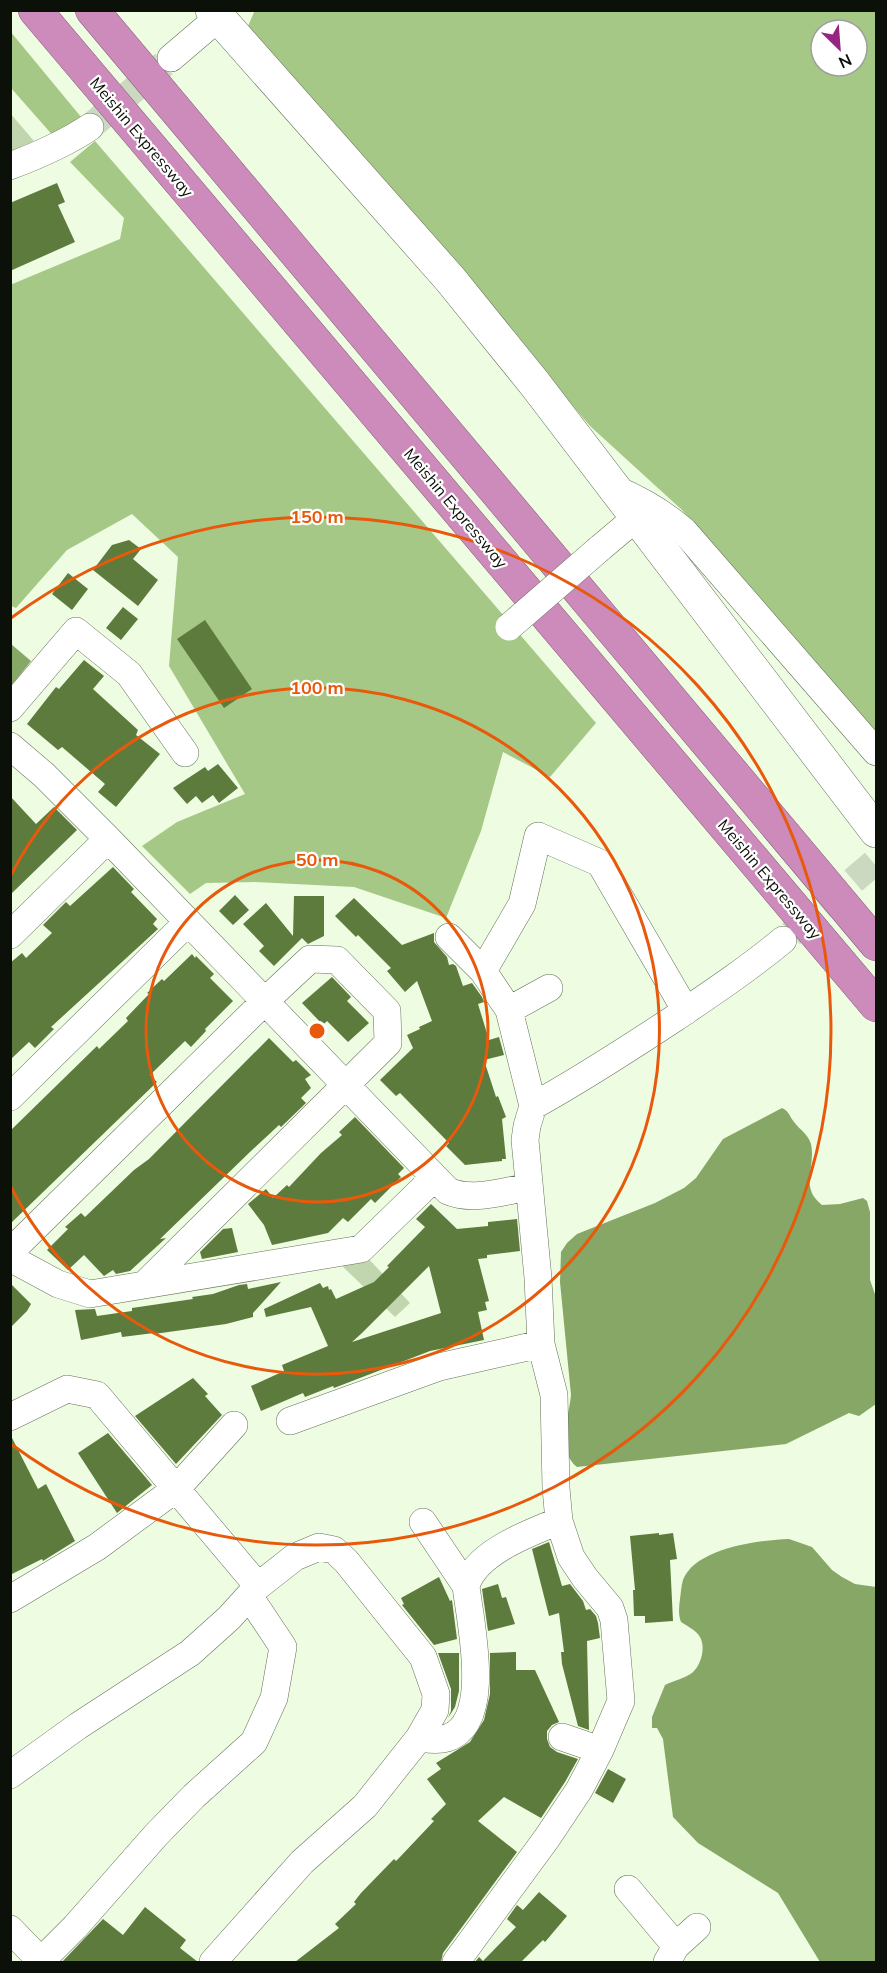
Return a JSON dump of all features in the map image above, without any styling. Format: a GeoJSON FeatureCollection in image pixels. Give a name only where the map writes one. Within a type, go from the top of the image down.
{"type":"FeatureCollection","features":[{"type":"Feature","properties":{"kind":"highway","name":"Meishin Expressway"},"geometry":{"type":"LineString","coordinates":[[35,10],[876,1005]]}},
{"type":"Feature","properties":{"kind":"highway"},"geometry":{"type":"LineString","coordinates":[[92,10],[876,944]]}},
{"type":"Feature","properties":{"kind":"street"},"geometry":{"type":"LineString","coordinates":[[171,58],[215,14],[450,279],[535,384],[876,831]]}},
{"type":"Feature","properties":{"kind":"street"},"geometry":{"type":"LineString","coordinates":[[10,166],[48,152],[90,127]]}},
{"type":"Feature","properties":{"kind":"street"},"geometry":{"type":"LineString","coordinates":[[615,489],[664,514],[684,531],[876,752]]}},
{"type":"Feature","properties":{"kind":"street"},"geometry":{"type":"LineString","coordinates":[[509,627],[637,517]]}},
{"type":"Feature","properties":{"kind":"street"},"geometry":{"type":"LineString","coordinates":[[10,708],[75,631],[129,674],[185,753]]}},
{"type":"Feature","properties":{"kind":"street"},"geometry":{"type":"LineString","coordinates":[[10,746],[108,839],[448,1191],[459,1196],[530,1187]]}},
{"type":"Feature","properties":{"kind":"street"},"geometry":{"type":"LineString","coordinates":[[483,971],[522,904],[538,836],[600,863],[686,1011]]}},
{"type":"Feature","properties":{"kind":"street"},"geometry":{"type":"LineString","coordinates":[[10,935],[108,839]]}},
{"type":"Feature","properties":{"kind":"street"},"geometry":{"type":"LineString","coordinates":[[10,1097],[187,923]]}},
{"type":"Feature","properties":{"kind":"street"},"geometry":{"type":"LineString","coordinates":[[449,937],[483,971],[509,1010],[533,1106],[525,1140],[538,1278],[541,1344],[554,1395],[559,1521],[571,1557],[610,1608],[614,1620],[621,1701],[600,1750],[579,1790],[547,1838],[456,1962]]}},
{"type":"Feature","properties":{"kind":"street"},"geometry":{"type":"LineString","coordinates":[[533,1106],[575,1083],[686,1011],[755,964],[783,940]]}},
{"type":"Feature","properties":{"kind":"street"},"geometry":{"type":"LineString","coordinates":[[10,1252],[310,959],[338,960],[387,1011],[388,1043],[144,1285]]}},
{"type":"Feature","properties":{"kind":"street"},"geometry":{"type":"LineString","coordinates":[[509,1010],[549,988]]}},
{"type":"Feature","properties":{"kind":"street"},"geometry":{"type":"LineString","coordinates":[[10,1258],[58,1284],[90,1294],[361,1249],[434,1178]]}},
{"type":"Feature","properties":{"kind":"street"},"geometry":{"type":"LineString","coordinates":[[290,1421],[439,1367],[541,1344]]}},
{"type":"Feature","properties":{"kind":"street"},"geometry":{"type":"LineString","coordinates":[[10,1417],[67,1389],[97,1395],[177,1488],[253,1591],[283,1647],[274,1698],[254,1742],[156,1835],[42,1962],[10,1929]]}},
{"type":"Feature","properties":{"kind":"street"},"geometry":{"type":"LineString","coordinates":[[10,1599],[97,1547],[177,1488],[234,1425]]}},
{"type":"Feature","properties":{"kind":"street"},"geometry":{"type":"LineString","coordinates":[[419,1738],[435,1740],[449,1738],[463,1726],[473,1706],[477,1681],[466,1586],[469,1575],[490,1555],[524,1535],[559,1521]]}},
{"type":"Feature","properties":{"kind":"street"},"geometry":{"type":"LineString","coordinates":[[423,1522],[466,1586]]}},
{"type":"Feature","properties":{"kind":"street"},"geometry":{"type":"LineString","coordinates":[[10,1774],[78,1726],[190,1653],[229,1618],[253,1591],[295,1557],[320,1547],[334,1550],[423,1657],[436,1694],[435,1710],[419,1738],[365,1806],[302,1862],[213,1962]]}},
{"type":"Feature","properties":{"kind":"street"},"geometry":{"type":"LineString","coordinates":[[562,1737],[600,1750]]}},
{"type":"Feature","properties":{"kind":"street"},"geometry":{"type":"LineString","coordinates":[[628,1888],[671,1954],[697,1927]]}},
{"type":"Feature","properties":{"kind":"shaded area"},"geometry":{"type":"Polygon","coordinates":[[[255,10],[876,11],[876,731],[682,510],[590,426],[248,26],[255,10]]]}},
{"type":"Feature","properties":{"kind":"shaded area"},"geometry":{"type":"Polygon","coordinates":[[[10,31],[86,123],[55,138],[11,88],[10,31]]]}},
{"type":"Feature","properties":{"kind":"shaded area"},"geometry":{"type":"Polygon","coordinates":[[[10,113],[34,141],[11,151],[10,151],[10,113]]]}},
{"type":"Feature","properties":{"kind":"shaded area"},"geometry":{"type":"Polygon","coordinates":[[[95,141],[596,723],[550,777],[503,752],[481,831],[446,918],[354,887],[255,882],[206,883],[190,894],[142,846],[177,822],[245,794],[169,666],[178,557],[132,514],[67,550],[16,608],[11,606],[10,285],[120,239],[124,218],[70,162],[95,141]]]}},
{"type":"Feature","properties":{"kind":"shaded area"},"geometry":{"type":"Polygon","coordinates":[[[11,644],[31,661],[11,686],[11,644]]]}},
{"type":"Feature","properties":{"kind":"shaded area"},"geometry":{"type":"Polygon","coordinates":[[[782,1108],[788,1112],[810,1141],[812,1153],[810,1184],[815,1198],[822,1205],[840,1204],[863,1198],[867,1201],[870,1212],[870,1280],[876,1297],[876,1404],[859,1416],[849,1413],[786,1444],[577,1467],[567,1452],[565,1443],[571,1395],[560,1282],[561,1252],[577,1234],[655,1203],[684,1188],[696,1178],[723,1139],[782,1108]]]}},
{"type":"Feature","properties":{"kind":"shaded area"},"geometry":{"type":"Polygon","coordinates":[[[366,1256],[410,1303],[395,1317],[339,1263],[366,1256]]]}},
{"type":"Feature","properties":{"kind":"shaded area"},"geometry":{"type":"Polygon","coordinates":[[[789,1539],[812,1547],[832,1570],[842,1577],[855,1584],[876,1587],[876,1962],[820,1962],[778,1893],[698,1843],[673,1817],[663,1739],[657,1728],[652,1728],[652,1717],[665,1685],[692,1673],[702,1656],[703,1646],[700,1637],[681,1622],[679,1616],[682,1582],[690,1569],[714,1553],[730,1548],[762,1541],[789,1539]]]}},
{"type":"Feature","properties":{"kind":"building"},"geometry":{"type":"Polygon","coordinates":[[[57,183],[65,202],[58,205],[75,242],[10,271],[10,203],[57,183]]]}},
{"type":"Feature","properties":{"kind":"building"},"geometry":{"type":"Polygon","coordinates":[[[129,540],[141,549],[133,559],[158,580],[138,606],[93,570],[112,545],[129,540]]]}},
{"type":"Feature","properties":{"kind":"building"},"geometry":{"type":"Polygon","coordinates":[[[68,573],[88,589],[72,610],[52,594],[68,573]]]}},
{"type":"Feature","properties":{"kind":"building"},"geometry":{"type":"Polygon","coordinates":[[[123,607],[138,619],[121,640],[106,628],[123,607]]]}},
{"type":"Feature","properties":{"kind":"building"},"geometry":{"type":"Polygon","coordinates":[[[205,620],[252,689],[224,708],[177,639],[205,620]]]}},
{"type":"Feature","properties":{"kind":"building"},"geometry":{"type":"Polygon","coordinates":[[[84,660],[104,676],[93,689],[138,730],[136,735],[160,754],[116,807],[98,792],[105,784],[62,747],[58,750],[27,724],[56,687],[59,689],[84,660]]]}},
{"type":"Feature","properties":{"kind":"building"},"geometry":{"type":"Polygon","coordinates":[[[218,764],[238,788],[219,803],[213,795],[202,803],[196,796],[187,804],[173,788],[205,767],[208,771],[218,764]]]}},
{"type":"Feature","properties":{"kind":"building"},"geometry":{"type":"Polygon","coordinates":[[[10,796],[36,824],[54,807],[77,830],[10,895],[10,796]]]}},
{"type":"Feature","properties":{"kind":"building"},"geometry":{"type":"Polygon","coordinates":[[[113,867],[134,889],[131,892],[157,919],[153,924],[158,929],[51,1027],[54,1029],[35,1048],[29,1042],[10,1060],[10,963],[22,953],[26,958],[52,933],[43,925],[66,902],[70,906],[113,867]]]}},
{"type":"Feature","properties":{"kind":"building"},"geometry":{"type":"Polygon","coordinates":[[[235,895],[249,910],[233,925],[219,911],[235,895]]]}},
{"type":"Feature","properties":{"kind":"building"},"geometry":{"type":"Polygon","coordinates":[[[294,896],[324,896],[324,936],[308,944],[302,938],[274,966],[259,951],[264,946],[243,924],[266,903],[293,936],[294,896]]]}},
{"type":"Feature","properties":{"kind":"building"},"geometry":{"type":"Polygon","coordinates":[[[354,898],[402,945],[434,933],[434,942],[447,957],[449,965],[456,966],[463,986],[472,983],[482,997],[484,1002],[478,1004],[489,1040],[499,1037],[504,1055],[484,1060],[496,1097],[498,1096],[506,1117],[502,1119],[506,1159],[465,1165],[446,1146],[449,1143],[400,1093],[396,1096],[380,1080],[413,1048],[407,1035],[432,1021],[417,981],[405,992],[387,971],[391,968],[335,916],[354,898]]]}},
{"type":"Feature","properties":{"kind":"building"},"geometry":{"type":"Polygon","coordinates":[[[192,954],[214,974],[210,978],[233,1001],[191,1047],[185,1041],[150,1075],[157,1082],[10,1224],[10,1131],[97,1046],[99,1049],[128,1021],[126,1018],[149,994],[147,993],[162,979],[164,981],[192,954]]]}},
{"type":"Feature","properties":{"kind":"building"},"geometry":{"type":"Polygon","coordinates":[[[332,977],[351,997],[347,1001],[369,1023],[348,1042],[327,1021],[323,1025],[302,1003],[332,977]]]}},
{"type":"Feature","properties":{"kind":"building"},"geometry":{"type":"Polygon","coordinates":[[[269,1038],[293,1062],[296,1060],[311,1075],[305,1079],[311,1088],[301,1098],[306,1103],[251,1151],[160,1239],[166,1238],[130,1271],[116,1274],[113,1270],[104,1276],[84,1255],[68,1270],[47,1250],[68,1229],[65,1227],[81,1213],[85,1217],[134,1170],[149,1159],[269,1038]]]}},
{"type":"Feature","properties":{"kind":"building"},"geometry":{"type":"Polygon","coordinates":[[[355,1117],[404,1168],[398,1174],[401,1177],[375,1203],[371,1199],[348,1222],[343,1218],[328,1233],[272,1245],[264,1225],[248,1204],[266,1189],[273,1198],[287,1185],[289,1187],[321,1153],[342,1135],[339,1132],[355,1117]]]}},
{"type":"Feature","properties":{"kind":"building"},"geometry":{"type":"Polygon","coordinates":[[[431,1204],[457,1229],[488,1226],[488,1222],[517,1219],[520,1251],[487,1255],[487,1258],[478,1259],[489,1301],[485,1302],[487,1310],[478,1312],[484,1340],[430,1351],[334,1388],[333,1386],[305,1397],[303,1393],[261,1411],[251,1386],[284,1371],[282,1365],[328,1346],[311,1307],[266,1317],[264,1309],[320,1283],[323,1288],[328,1286],[329,1290],[331,1289],[336,1299],[374,1282],[425,1227],[416,1219],[431,1204]],[[429,1266],[352,1342],[441,1313],[429,1266]]]}},
{"type":"Feature","properties":{"kind":"building"},"geometry":{"type":"Polygon","coordinates":[[[232,1228],[238,1252],[202,1259],[200,1252],[223,1229],[232,1228]]]}},
{"type":"Feature","properties":{"kind":"building"},"geometry":{"type":"Polygon","coordinates":[[[281,1282],[253,1313],[253,1317],[226,1324],[154,1334],[122,1337],[121,1332],[81,1340],[75,1310],[95,1309],[97,1316],[193,1299],[192,1297],[213,1294],[239,1285],[247,1284],[248,1289],[281,1282]]]}},
{"type":"Feature","properties":{"kind":"building"},"geometry":{"type":"Polygon","coordinates":[[[10,1283],[31,1304],[10,1328],[10,1283]]]}},
{"type":"Feature","properties":{"kind":"building"},"geometry":{"type":"Polygon","coordinates":[[[193,1378],[208,1394],[205,1396],[222,1415],[176,1464],[135,1416],[193,1378]]]}},
{"type":"Feature","properties":{"kind":"building"},"geometry":{"type":"Polygon","coordinates":[[[108,1433],[152,1485],[117,1513],[78,1453],[108,1433]]]}},
{"type":"Feature","properties":{"kind":"building"},"geometry":{"type":"Polygon","coordinates":[[[10,1434],[38,1489],[46,1484],[75,1541],[43,1561],[42,1559],[10,1575],[10,1434]]]}},
{"type":"Feature","properties":{"kind":"building"},"geometry":{"type":"Polygon","coordinates":[[[659,1533],[659,1535],[673,1533],[677,1559],[670,1560],[673,1621],[645,1623],[645,1616],[634,1616],[633,1590],[635,1590],[630,1536],[659,1533]]]}},
{"type":"Feature","properties":{"kind":"building"},"geometry":{"type":"Polygon","coordinates":[[[549,1542],[562,1586],[570,1584],[583,1601],[586,1610],[590,1609],[596,1616],[598,1623],[600,1638],[587,1641],[589,1730],[578,1726],[562,1664],[561,1652],[564,1652],[559,1613],[549,1616],[532,1549],[549,1542]]]}},
{"type":"Feature","properties":{"kind":"building"},"geometry":{"type":"Polygon","coordinates":[[[439,1577],[450,1601],[452,1600],[457,1639],[434,1645],[402,1605],[404,1604],[401,1598],[439,1577]]]}},
{"type":"Feature","properties":{"kind":"building"},"geometry":{"type":"Polygon","coordinates":[[[498,1584],[502,1598],[506,1597],[515,1624],[488,1631],[482,1589],[498,1584]]]}},
{"type":"Feature","properties":{"kind":"building"},"geometry":{"type":"Polygon","coordinates":[[[516,1652],[516,1670],[535,1670],[559,1722],[547,1731],[550,1747],[557,1752],[578,1759],[541,1818],[504,1797],[478,1821],[517,1852],[443,1953],[441,1962],[295,1962],[339,1928],[335,1924],[356,1904],[354,1902],[361,1893],[434,1821],[431,1819],[446,1804],[427,1779],[441,1769],[436,1763],[470,1742],[484,1720],[490,1694],[490,1653],[516,1652]]]}},
{"type":"Feature","properties":{"kind":"building"},"geometry":{"type":"Polygon","coordinates":[[[438,1653],[459,1653],[459,1691],[455,1707],[448,1718],[451,1711],[451,1689],[438,1653]]]}},
{"type":"Feature","properties":{"kind":"building"},"geometry":{"type":"Polygon","coordinates":[[[608,1769],[626,1779],[613,1803],[595,1793],[608,1769]]]}},
{"type":"Feature","properties":{"kind":"building"},"geometry":{"type":"Polygon","coordinates":[[[539,1892],[567,1916],[545,1942],[543,1940],[521,1962],[475,1962],[479,1957],[483,1961],[516,1927],[507,1919],[517,1905],[523,1910],[539,1892]]]}},
{"type":"Feature","properties":{"kind":"building"},"geometry":{"type":"Polygon","coordinates":[[[145,1907],[186,1940],[180,1948],[198,1962],[62,1962],[103,1919],[123,1935],[145,1907]]]}},
{"type":"Feature","properties":{"kind":"tunnel"},"geometry":{"type":"LineString","coordinates":[[90,127],[164,64]]}},
{"type":"Feature","properties":{"kind":"tunnel"},"geometry":{"type":"LineString","coordinates":[[791,934],[876,861]]}}]}
